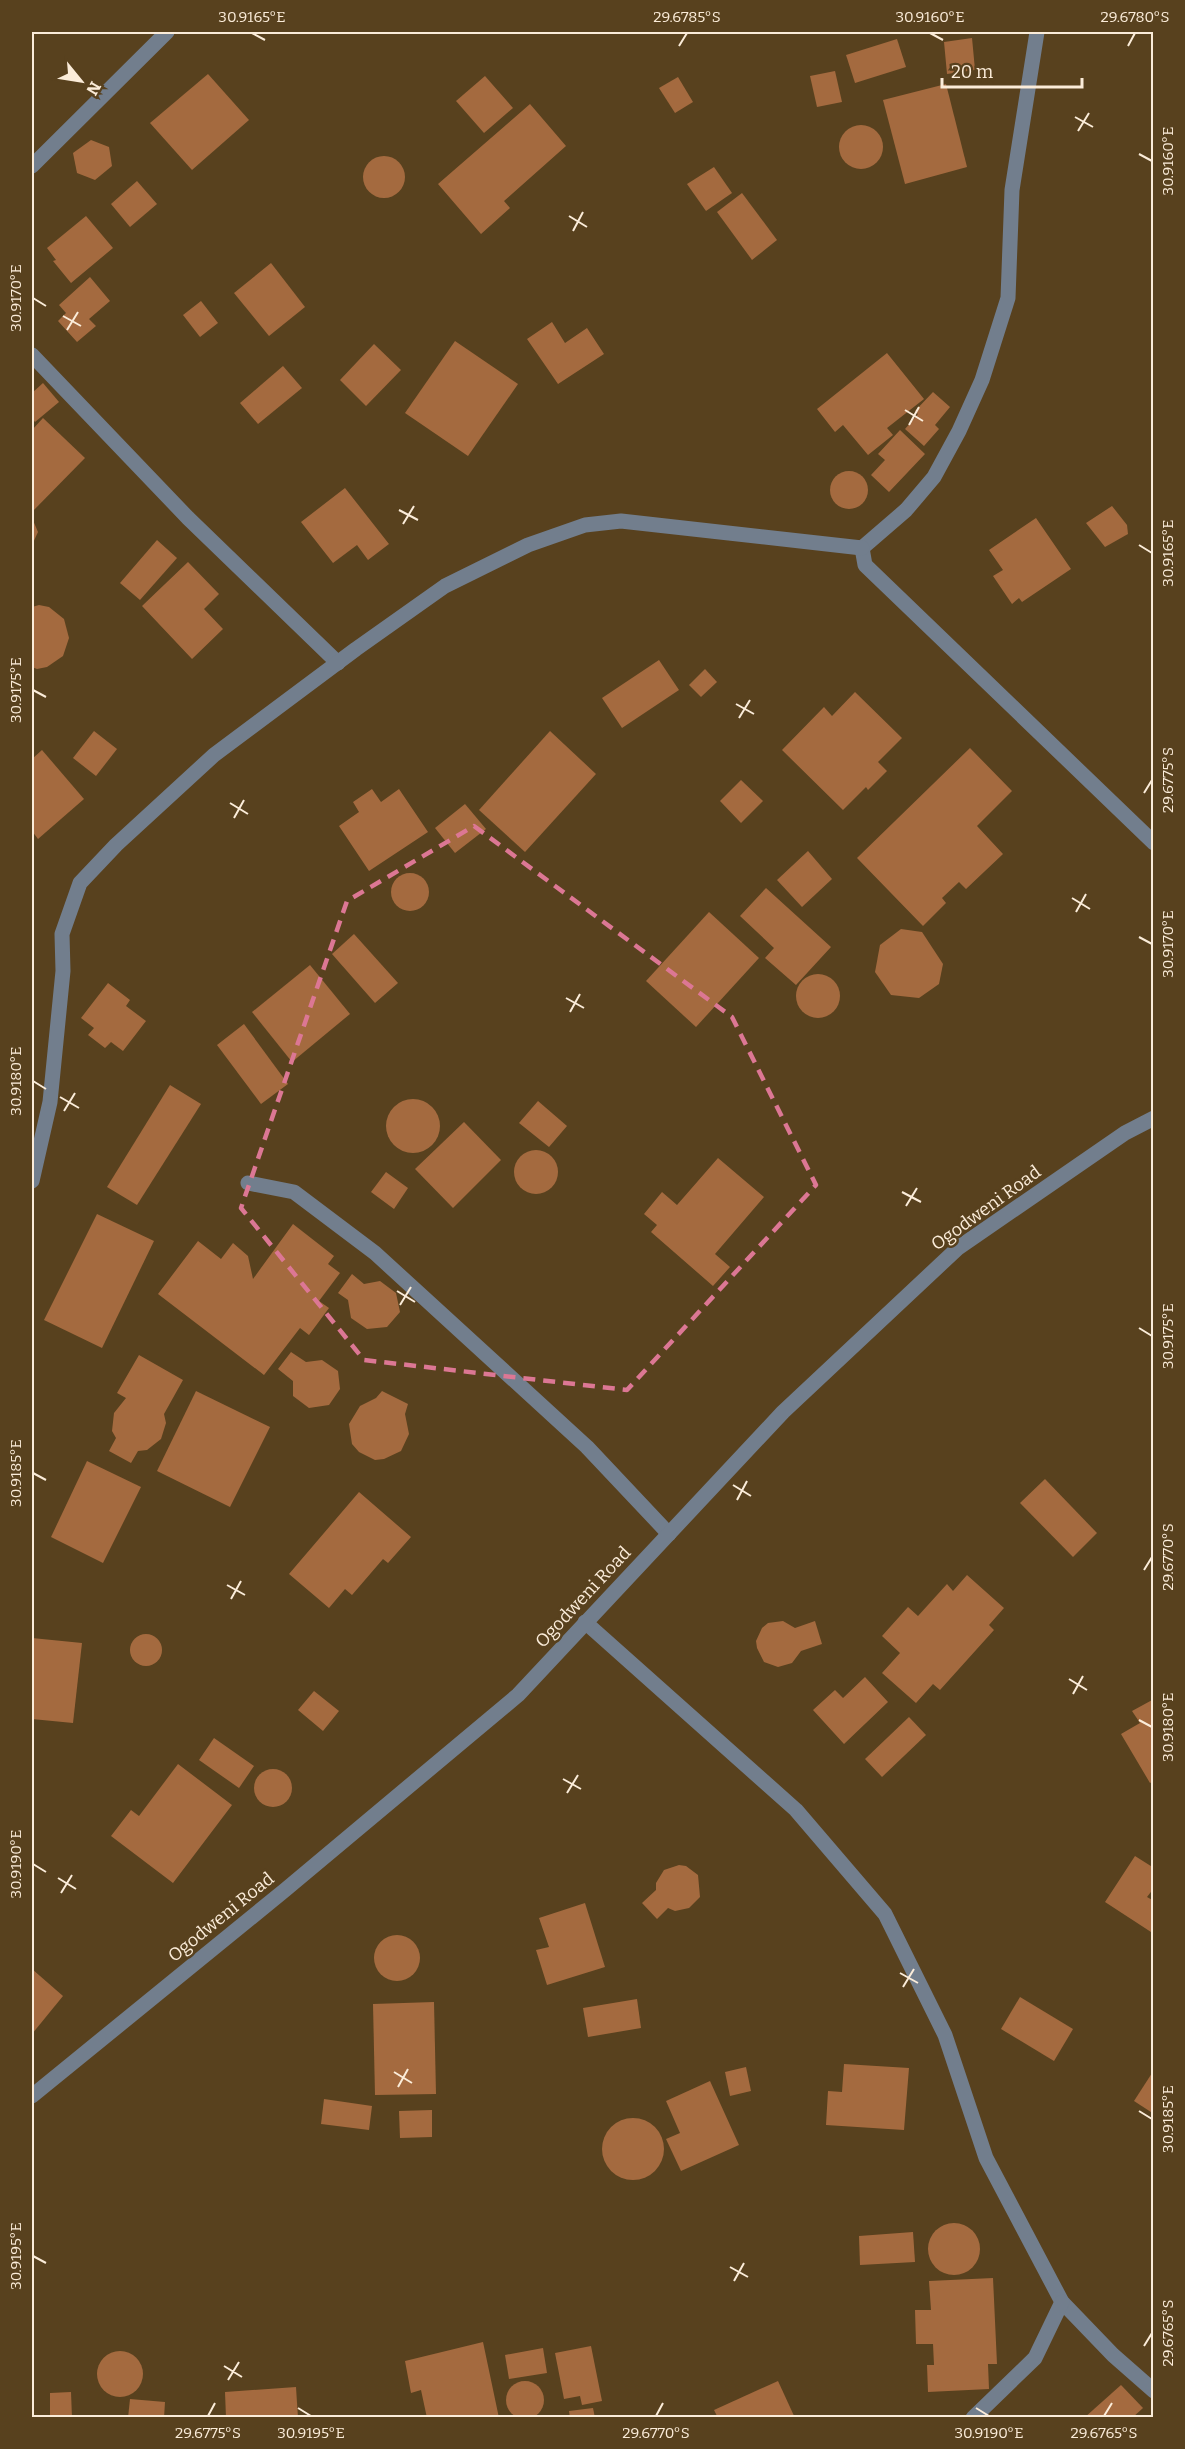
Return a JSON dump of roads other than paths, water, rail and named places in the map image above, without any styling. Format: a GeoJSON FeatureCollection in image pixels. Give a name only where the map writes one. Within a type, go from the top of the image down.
{"type":"FeatureCollection","features":[{"type":"Feature","properties":{"kind":"street"},"geometry":{"type":"LineString","coordinates":[[32,166],[167,32]]}},
{"type":"Feature","properties":{"kind":"street"},"geometry":{"type":"LineString","coordinates":[[32,1181],[50,1102],[63,971],[62,934],[80,883],[116,845],[214,755],[445,586],[528,545],[585,525],[621,520],[862,548],[906,510],[934,477],[959,431],[982,380],[1008,298],[1012,190],[1036,32]]}},
{"type":"Feature","properties":{"kind":"street"},"geometry":{"type":"LineString","coordinates":[[32,355],[188,518],[338,663]]}},
{"type":"Feature","properties":{"kind":"street"},"geometry":{"type":"LineString","coordinates":[[862,548],[865,565],[1154,843]]}},
{"type":"Feature","properties":{"kind":"street","name":"Ogodweni Road"},"geometry":{"type":"LineString","coordinates":[[32,2096],[285,1890],[518,1695],[783,1412],[958,1248],[1125,1133],[1154,1118]]}},
{"type":"Feature","properties":{"kind":"street"},"geometry":{"type":"LineString","coordinates":[[248,1183],[294,1192],[375,1252],[587,1447],[669,1534]]}},
{"type":"Feature","properties":{"kind":"street"},"geometry":{"type":"LineString","coordinates":[[585,1622],[796,1810],[885,1914],[945,2035],[986,2158],[1062,2301],[1113,2355],[1154,2391]]}},
{"type":"Feature","properties":{"kind":"street"},"geometry":{"type":"LineString","coordinates":[[973,2418],[1035,2358],[1062,2301]]}}]}
